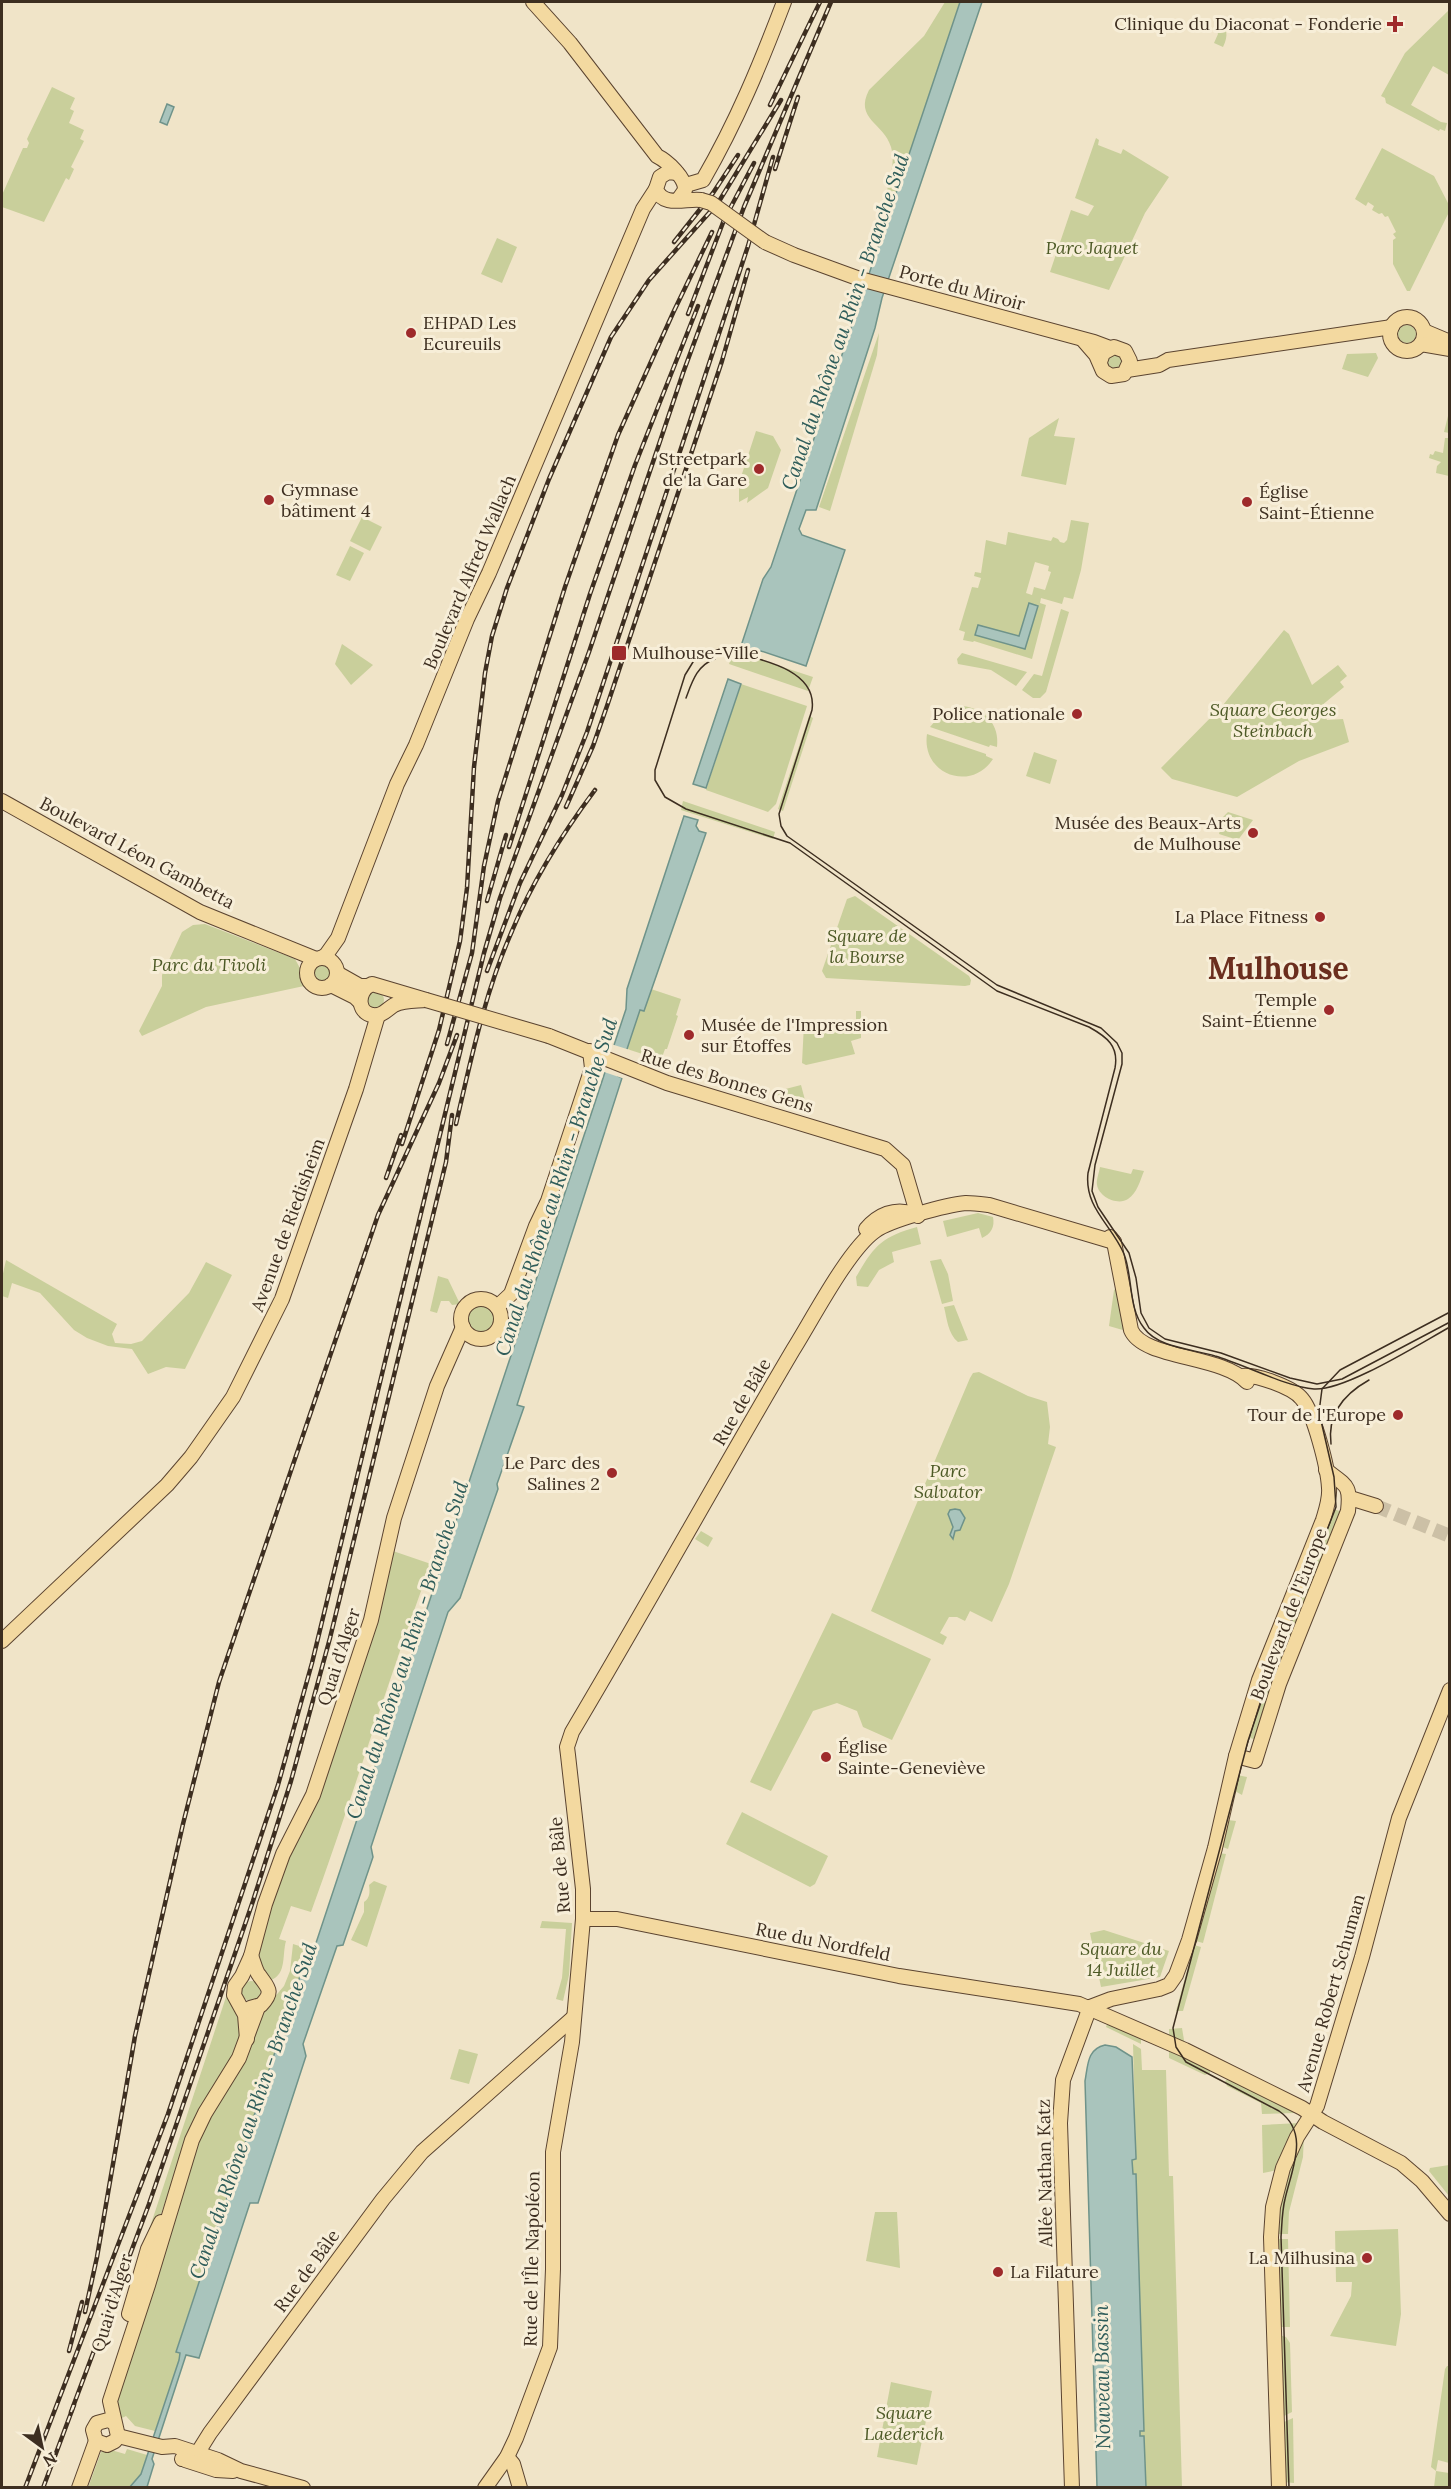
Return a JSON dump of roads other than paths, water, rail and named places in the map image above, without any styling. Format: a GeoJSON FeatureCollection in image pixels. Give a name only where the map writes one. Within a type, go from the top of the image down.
{"type":"FeatureCollection","features":[{"type":"Feature","properties":{"kind":"main road"},"geometry":{"type":"LineString","coordinates":[[533,2],[566,38],[657,156],[665,159],[674,186],[706,199],[709,169],[752,88],[784,2]]}},
{"type":"Feature","properties":{"kind":"main road","name":"Boulevard Alfred Wallach"},"geometry":{"type":"LineString","coordinates":[[324,968],[326,955],[338,938],[397,784],[416,745],[466,619],[488,576],[638,221],[674,186],[703,180],[709,169]]}},
{"type":"Feature","properties":{"kind":"main road","name":"Porte du Miroir"},"geometry":{"type":"LineString","coordinates":[[706,199],[765,242],[794,255],[860,279],[1110,348]]}},
{"type":"Feature","properties":{"kind":"main road"},"geometry":{"type":"LineString","coordinates":[[1407,318],[1417,321],[1422,338],[1416,349],[1405,351],[1396,346],[1392,334],[1400,320],[1407,318]]}},
{"type":"Feature","properties":{"kind":"main road"},"geometry":{"type":"LineString","coordinates":[[1128,363],[1159,365],[1168,360],[1251,346],[1357,333],[1392,334]]}},
{"type":"Feature","properties":{"kind":"main road"},"geometry":{"type":"LineString","coordinates":[[1422,338],[1449,342]]}},
{"type":"Feature","properties":{"kind":"main road"},"geometry":{"type":"LineString","coordinates":[[1422,338],[1449,349]]}},
{"type":"Feature","properties":{"kind":"main road"},"geometry":{"type":"LineString","coordinates":[[1083,340],[1100,362],[1103,371],[1111,376],[1120,376],[1128,363]]}},
{"type":"Feature","properties":{"kind":"main road"},"geometry":{"type":"LineString","coordinates":[[1100,362],[1103,353],[1110,348],[1122,349],[1128,363]]}},
{"type":"Feature","properties":{"kind":"main road","name":"Boulevard Léon Gambetta"},"geometry":{"type":"LineString","coordinates":[[2,801],[200,912],[291,948],[360,986],[368,986]]}},
{"type":"Feature","properties":{"kind":"main road","name":"Boulevard Léon Gambetta"},"geometry":{"type":"LineString","coordinates":[[324,968],[355,997],[372,1009]]}},
{"type":"Feature","properties":{"kind":"main road"},"geometry":{"type":"LineString","coordinates":[[372,1009],[361,993],[368,986],[377,984],[426,1000]]}},
{"type":"Feature","properties":{"kind":"main road"},"geometry":{"type":"LineString","coordinates":[[372,1009],[390,1001],[386,988]]}},
{"type":"Feature","properties":{"kind":"main road"},"geometry":{"type":"LineString","coordinates":[[372,1009],[404,1001],[426,1000]]}},
{"type":"Feature","properties":{"kind":"main road","name":"Rue des Bonnes Gens"},"geometry":{"type":"LineString","coordinates":[[426,1000],[549,1036],[630,1069],[698,1093],[871,1143],[896,1156],[905,1170],[918,1216]]}},
{"type":"Feature","properties":{"kind":"main road","name":"Avenue de Riedisheim"},"geometry":{"type":"LineString","coordinates":[[2,1641],[167,1485],[191,1457],[233,1397],[288,1286],[356,1089],[367,1047],[363,1017],[372,1009]]}},
{"type":"Feature","properties":{"kind":"main road"},"geometry":{"type":"LineString","coordinates":[[497,1307],[511,1294],[536,1226],[548,1201],[592,1068],[590,1051]]}},
{"type":"Feature","properties":{"kind":"main road","name":"Rue de Bâle"},"geometry":{"type":"LineString","coordinates":[[198,2453],[210,2433],[367,2219],[422,2152],[574,2017],[583,1919],[583,1889],[567,1747],[572,1732],[648,1604],[756,1412],[859,1246],[884,1226],[968,1203],[989,1205],[1114,1242],[1131,1330],[1141,1342],[1210,1362],[1242,1376],[1247,1382],[1286,1396],[1306,1408]]}},
{"type":"Feature","properties":{"kind":"main road"},"geometry":{"type":"LineString","coordinates":[[486,1299],[497,1307],[501,1321],[498,1328],[487,1337],[475,1338],[463,1327],[462,1311],[472,1300],[486,1299]]}},
{"type":"Feature","properties":{"kind":"main road","name":"Quai d'Alger"},"geometry":{"type":"LineString","coordinates":[[247,2038],[245,2015],[234,1991],[236,1982],[242,1976],[251,1956],[279,1865],[311,1801],[376,1603],[387,1539],[437,1386],[463,1327]]}},
{"type":"Feature","properties":{"kind":"main road","name":"Quai d'Alger"},"geometry":{"type":"LineString","coordinates":[[447,1365],[475,1338]]}},
{"type":"Feature","properties":{"kind":"main road","name":"Boulevard de l'Europe"},"geometry":{"type":"LineString","coordinates":[[1090,2007],[1112,1998],[1160,1989],[1169,1985],[1176,1975],[1189,1940],[1215,1848],[1236,1756],[1259,1680],[1323,1520],[1329,1489],[1314,1423],[1306,1408]]}},
{"type":"Feature","properties":{"kind":"main road"},"geometry":{"type":"LineString","coordinates":[[1326,1470],[1346,1485],[1350,1498],[1376,1506]]}},
{"type":"Feature","properties":{"kind":"main road","name":"Boulevard de l'Europe"},"geometry":{"type":"LineString","coordinates":[[1236,1756],[1256,1761],[1279,1684],[1348,1512],[1350,1498]]}},
{"type":"Feature","properties":{"kind":"main road","name":"Avenue Robert Schuman"},"geometry":{"type":"LineString","coordinates":[[1279,2487],[1271,2237],[1273,2207],[1288,2156],[1317,2106],[1362,1957],[1400,1818],[1449,1690]]}},
{"type":"Feature","properties":{"kind":"main road","name":"Rue du Nordfeld"},"geometry":{"type":"LineString","coordinates":[[583,1919],[617,1918],[825,1962],[1090,2007],[1185,2050],[1302,2108],[1408,2168],[1449,2214]]}},
{"type":"Feature","properties":{"kind":"main road","name":"Quai d'Alger"},"geometry":{"type":"LineString","coordinates":[[117,2429],[110,2401],[198,2126],[234,2068],[258,2007],[264,2002],[268,1992],[265,1981],[259,1976],[251,1956]]}},
{"type":"Feature","properties":{"kind":"main road"},"geometry":{"type":"LineString","coordinates":[[242,1976],[251,1974],[259,1976]]}},
{"type":"Feature","properties":{"kind":"main road"},"geometry":{"type":"LineString","coordinates":[[242,2006],[258,2007]]}},
{"type":"Feature","properties":{"kind":"main road","name":"Allée Nathan Katz"},"geometry":{"type":"LineString","coordinates":[[1072,2487],[1060,2123],[1063,2080],[1090,2007]]}},
{"type":"Feature","properties":{"kind":"main road","name":"Rue de l'Île Napoléon"},"geometry":{"type":"LineString","coordinates":[[485,2487],[507,2457],[550,2347],[553,2152],[574,2017]]}},
{"type":"Feature","properties":{"kind":"main road","name":"Quai d'Alger"},"geometry":{"type":"LineString","coordinates":[[100,2421],[101,2399],[142,2265],[173,2199]]}},
{"type":"Feature","properties":{"kind":"main road"},"geometry":{"type":"LineString","coordinates":[[79,2487],[96,2441],[93,2430],[100,2421],[108,2420],[117,2429],[156,2445],[172,2456],[216,2470],[241,2471]]}},
{"type":"Feature","properties":{"kind":"main road"},"geometry":{"type":"LineString","coordinates":[[96,2441],[108,2445],[115,2441],[117,2429]]}},
{"type":"Feature","properties":{"kind":"main road"},"geometry":{"type":"LineString","coordinates":[[156,2445],[175,2446],[241,2471],[303,2487]]}},
{"type":"Feature","properties":{"kind":"main road"},"geometry":{"type":"LineString","coordinates":[[182,2459],[195,2457],[198,2453]]}},
{"type":"Feature","properties":{"kind":"main road"},"geometry":{"type":"LineString","coordinates":[[507,2457],[513,2464],[520,2487]]}},
{"type":"Feature","properties":{"kind":"water"},"geometry":{"type":"Polygon","coordinates":[[[960,2],[982,2],[882,298],[875,328],[816,510],[806,510],[799,529],[802,535],[845,550],[806,666],[761,651],[753,654],[740,649],[763,579],[771,567],[960,2]]]}},
{"type":"Feature","properties":{"kind":"water"},"geometry":{"type":"Polygon","coordinates":[[[167,104],[174,107],[167,125],[160,122],[167,104]]]}},
{"type":"Feature","properties":{"kind":"water"},"geometry":{"type":"Polygon","coordinates":[[[1029,603],[1038,606],[1025,649],[975,635],[978,625],[1019,636],[1029,603]]]}},
{"type":"Feature","properties":{"kind":"water"},"geometry":{"type":"Polygon","coordinates":[[[728,679],[741,684],[706,788],[693,784],[728,679]]]}},
{"type":"Feature","properties":{"kind":"water"},"geometry":{"type":"Polygon","coordinates":[[[684,816],[698,820],[696,826],[699,831],[706,833],[644,1011],[640,1010],[618,1076],[622,1078],[517,1405],[524,1407],[497,1484],[498,1489],[460,1598],[448,1612],[371,1847],[373,1857],[343,1945],[337,1946],[303,2044],[306,2056],[258,2203],[250,2203],[199,2358],[186,2355],[152,2459],[154,2464],[147,2487],[129,2488],[141,2474],[179,2360],[180,2353],[176,2352],[309,1949],[315,1946],[626,1009],[627,989],[684,816]]]}},
{"type":"Feature","properties":{"kind":"water"},"geometry":{"type":"Polygon","coordinates":[[[950,1510],[960,1510],[965,1518],[960,1530],[955,1531],[953,1539],[950,1535],[953,1527],[948,1514],[950,1510]]]}},
{"type":"Feature","properties":{"kind":"water","name":"Nouveau Bassin"},"geometry":{"type":"Polygon","coordinates":[[[1105,2045],[1116,2047],[1132,2057],[1136,2159],[1132,2160],[1133,2174],[1136,2174],[1144,2431],[1140,2431],[1140,2436],[1144,2436],[1146,2487],[1097,2487],[1085,2081],[1092,2054],[1105,2045]]]}},
{"type":"Feature","properties":{"kind":"tunnel"},"geometry":{"type":"LineString","coordinates":[[1376,1506],[1450,1536]]}},
{"type":"Feature","properties":{"kind":"tram line"},"geometry":{"type":"LineString","coordinates":[[1450,1322],[1342,1379],[1317,1384],[1290,1378],[1221,1353],[1165,1339],[1149,1328],[1141,1313],[1136,1278],[1129,1253],[1098,1207],[1092,1191],[1095,1165],[1122,1064],[1122,1053],[1117,1043],[1101,1028],[997,985],[787,836],[781,826],[779,814],[812,710],[811,696],[806,685],[796,675],[770,662],[720,649],[701,656],[693,662],[685,675],[655,770],[655,780],[665,797],[686,809],[790,843],[997,991],[1089,1027],[1110,1043],[1115,1054],[1115,1068],[1088,1173],[1088,1185],[1094,1206],[1124,1254],[1135,1311],[1150,1335],[1176,1347],[1215,1356],[1278,1380],[1314,1389],[1327,1388],[1362,1375],[1450,1327]]}},
{"type":"Feature","properties":{"kind":"tram line"},"geometry":{"type":"LineString","coordinates":[[686,698],[699,670],[715,659]]}},
{"type":"Feature","properties":{"kind":"tram line"},"geometry":{"type":"LineString","coordinates":[[1289,2488],[1281,2237],[1284,2204],[1296,2152],[1294,2130],[1279,2111],[1186,2062],[1176,2047],[1173,2028],[1248,1741],[1267,1684],[1336,1507],[1334,1477],[1319,1412],[1322,1389],[1340,1370],[1450,1312]]}},
{"type":"Feature","properties":{"kind":"tram line"},"geometry":{"type":"LineString","coordinates":[[1331,1444],[1332,1423],[1339,1406],[1345,1398],[1369,1380]]}},
{"type":"Feature","properties":{"kind":"railway"},"geometry":{"type":"LineString","coordinates":[[770,105],[820,2]]}},
{"type":"Feature","properties":{"kind":"railway"},"geometry":{"type":"LineString","coordinates":[[25,2488],[168,2114],[278,1785],[312,1663],[484,953],[500,898],[589,652],[683,373],[744,207],[831,2]]}},
{"type":"Feature","properties":{"kind":"railway"},"geometry":{"type":"LineString","coordinates":[[775,169],[798,97]]}},
{"type":"Feature","properties":{"kind":"railway"},"geometry":{"type":"LineString","coordinates":[[402,1144],[439,1030],[460,941],[467,888],[474,767],[485,673],[492,636],[507,588],[549,479],[611,337],[649,280],[718,203],[781,100]]}},
{"type":"Feature","properties":{"kind":"railway"},"geometry":{"type":"LineString","coordinates":[[674,242],[713,193],[738,155]]}},
{"type":"Feature","properties":{"kind":"railway"},"geometry":{"type":"LineString","coordinates":[[487,971],[520,883],[562,795],[587,732],[748,246],[773,157]]}},
{"type":"Feature","properties":{"kind":"railway"},"geometry":{"type":"LineString","coordinates":[[688,314],[724,220],[754,163]]}},
{"type":"Feature","properties":{"kind":"railway"},"geometry":{"type":"LineString","coordinates":[[447,1044],[472,953],[484,866],[498,801],[565,587],[618,435],[712,232]]}},
{"type":"Feature","properties":{"kind":"railway"},"geometry":{"type":"LineString","coordinates":[[566,807],[593,746],[607,706],[722,361],[748,270]]}},
{"type":"Feature","properties":{"kind":"railway"},"geometry":{"type":"LineString","coordinates":[[509,847],[590,594],[635,465],[698,306]]}},
{"type":"Feature","properties":{"kind":"railway"},"geometry":{"type":"LineString","coordinates":[[456,1124],[473,1050],[502,954],[529,894],[549,858],[595,790]]}},
{"type":"Feature","properties":{"kind":"railway"},"geometry":{"type":"LineString","coordinates":[[487,901],[506,835]]}},
{"type":"Feature","properties":{"kind":"railway"},"geometry":{"type":"LineString","coordinates":[[85,2312],[97,2257],[135,2036],[183,1824],[219,1682],[378,1215],[439,1083],[457,1035]]}},
{"type":"Feature","properties":{"kind":"railway"},"geometry":{"type":"LineString","coordinates":[[71,2412],[149,2204],[253,1901],[291,1781],[330,1638],[446,1162],[452,1115]]}},
{"type":"Feature","properties":{"kind":"railway"},"geometry":{"type":"LineString","coordinates":[[386,1178],[401,1135]]}},
{"type":"Feature","properties":{"kind":"railway"},"geometry":{"type":"LineString","coordinates":[[69,2351],[82,2302]]}},
{"type":"Feature","properties":{"kind":"railway"},"geometry":{"type":"LineString","coordinates":[[43,2488],[74,2405]]}},
{"type":"Feature","properties":{"kind":"place","name":"Clinique du Diaconat - Fonderie"},"geometry":{"type":"Point","coordinates":[1395,24]}},
{"type":"Feature","properties":{"kind":"place","name":"EHPAD Les Ecureuils"},"geometry":{"type":"Point","coordinates":[411,333]}},
{"type":"Feature","properties":{"kind":"place","name":"Streetpark de la Gare"},"geometry":{"type":"Point","coordinates":[759,469]}},
{"type":"Feature","properties":{"kind":"place","name":"Gymnase bâtiment 4"},"geometry":{"type":"Point","coordinates":[269,500]}},
{"type":"Feature","properties":{"kind":"place","name":"Église Saint-Étienne"},"geometry":{"type":"Point","coordinates":[1247,502]}},
{"type":"Feature","properties":{"kind":"place","name":"Mulhouse-Ville"},"geometry":{"type":"Point","coordinates":[619,653]}},
{"type":"Feature","properties":{"kind":"place","name":"Police nationale"},"geometry":{"type":"Point","coordinates":[1077,714]}},
{"type":"Feature","properties":{"kind":"place","name":"Musée des Beaux-Arts de Mulhouse"},"geometry":{"type":"Point","coordinates":[1253,833]}},
{"type":"Feature","properties":{"kind":"place","name":"La Place Fitness"},"geometry":{"type":"Point","coordinates":[1320,917]}},
{"type":"Feature","properties":{"kind":"place","name":"Temple Saint-Étienne"},"geometry":{"type":"Point","coordinates":[1329,1010]}},
{"type":"Feature","properties":{"kind":"place","name":"Musée de l'Impression sur Étoffes"},"geometry":{"type":"Point","coordinates":[689,1035]}},
{"type":"Feature","properties":{"kind":"place","name":"Tour de l'Europe"},"geometry":{"type":"Point","coordinates":[1398,1415]}},
{"type":"Feature","properties":{"kind":"place","name":"Le Parc des Salines 2"},"geometry":{"type":"Point","coordinates":[612,1473]}},
{"type":"Feature","properties":{"kind":"place","name":"Église Sainte-Geneviève"},"geometry":{"type":"Point","coordinates":[826,1757]}},
{"type":"Feature","properties":{"kind":"place","name":"La Milhusina"},"geometry":{"type":"Point","coordinates":[1367,2258]}},
{"type":"Feature","properties":{"kind":"place","name":"La Filature"},"geometry":{"type":"Point","coordinates":[998,2272]}},
{"type":"Feature","properties":{"kind":"district","name":"Mulhouse"},"geometry":{"type":"Point","coordinates":[1278,969]}},
{"type":"Feature","properties":{"kind":"park label","name":"Parc Jaquet"},"geometry":{"type":"Point","coordinates":[1092,248]}},
{"type":"Feature","properties":{"kind":"park label","name":"Square Georges Steinbach"},"geometry":{"type":"Point","coordinates":[1273,720]}},
{"type":"Feature","properties":{"kind":"park label","name":"Square de la Bourse"},"geometry":{"type":"Point","coordinates":[867,946]}},
{"type":"Feature","properties":{"kind":"park label","name":"Parc du Tivoli"},"geometry":{"type":"Point","coordinates":[209,965]}},
{"type":"Feature","properties":{"kind":"park label","name":"Parc Salvator"},"geometry":{"type":"Point","coordinates":[948,1481]}},
{"type":"Feature","properties":{"kind":"park label","name":"Square du 14 Juillet"},"geometry":{"type":"Point","coordinates":[1121,1959]}},
{"type":"Feature","properties":{"kind":"park label","name":"Square Laederich"},"geometry":{"type":"Point","coordinates":[904,2423]}},
{"type":"Feature","properties":{"kind":"water label","name":"Canal du Rhône au Rhin - Branche Sud"},"geometry":{"type":"Point","coordinates":[845,322]}},
{"type":"Feature","properties":{"kind":"water label","name":"Canal du Rhône au Rhin - Branche Sud"},"geometry":{"type":"Point","coordinates":[556,1187]}},
{"type":"Feature","properties":{"kind":"water label","name":"Canal du Rhône au Rhin - Branche Sud"},"geometry":{"type":"Point","coordinates":[407,1650]}},
{"type":"Feature","properties":{"kind":"water label","name":"Canal du Rhône au Rhin - Branche Sud"},"geometry":{"type":"Point","coordinates":[253,2111]}}]}
